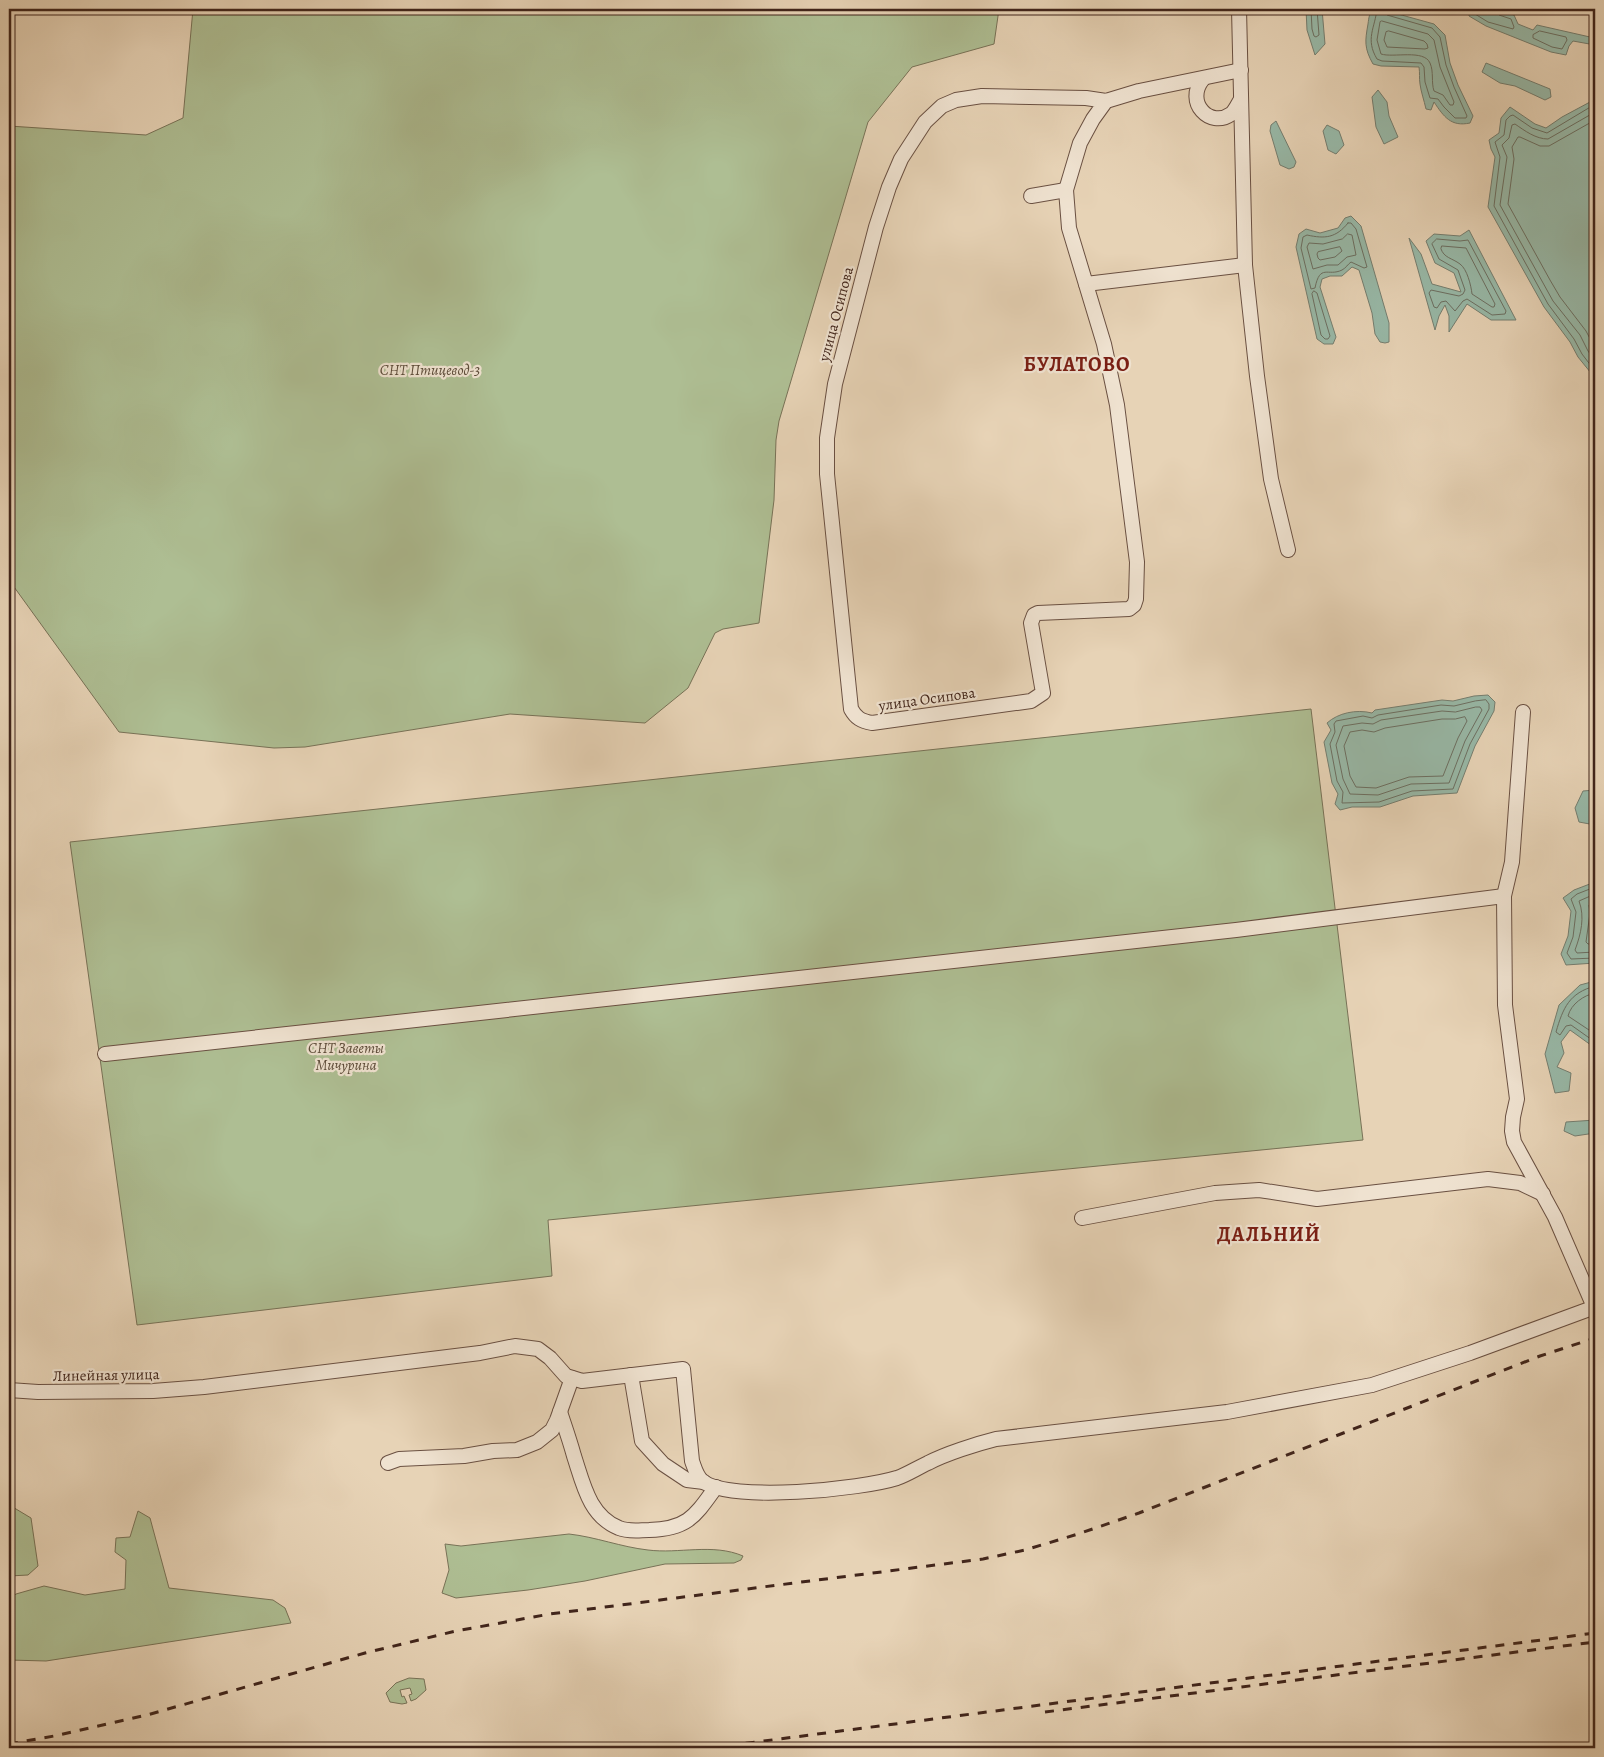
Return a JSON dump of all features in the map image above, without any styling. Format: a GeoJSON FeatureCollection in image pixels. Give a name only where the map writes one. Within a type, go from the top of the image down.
{"type":"FeatureCollection","features":[{"type":"Feature","properties":{"kind":"street"},"geometry":{"type":"LineString","coordinates":[[1239,9],[1245,265],[1271,479],[1288,550]]}},
{"type":"Feature","properties":{"kind":"street","name":"улица Осипова"},"geometry":{"type":"LineString","coordinates":[[1106,101],[1093,119],[1080,143],[1066,190],[1069,228],[1104,344],[1117,405],[1136,562],[1136,599],[1134,605],[1129,609],[1038,613],[1034,615],[1032,623],[1043,694],[1031,701],[872,723],[862,722],[851,709],[827,474],[827,438],[834,384],[876,227],[889,187],[901,159],[925,122],[942,106],[956,100],[982,96],[1086,98],[1106,101],[1139,91],[1241,70]]}},
{"type":"Feature","properties":{"kind":"street"},"geometry":{"type":"LineString","coordinates":[[1203,79],[1198,86],[1196,96],[1199,108],[1208,116],[1220,118],[1231,114],[1240,101]]}},
{"type":"Feature","properties":{"kind":"street"},"geometry":{"type":"LineString","coordinates":[[1031,196],[1066,190]]}},
{"type":"Feature","properties":{"kind":"street"},"geometry":{"type":"LineString","coordinates":[[1086,284],[1245,265]]}},
{"type":"Feature","properties":{"kind":"street"},"geometry":{"type":"LineString","coordinates":[[631,1375],[642,1441],[663,1464],[687,1480],[737,1492],[766,1493],[866,1485],[898,1477],[940,1457],[996,1439],[1216,1413],[1386,1381],[1470,1353],[1594,1307],[1555,1217],[1514,1142],[1512,1131],[1517,1099],[1505,1006],[1504,896],[1512,862],[1523,712]]}},
{"type":"Feature","properties":{"kind":"street"},"geometry":{"type":"LineString","coordinates":[[105,1054],[1245,929],[1504,896]]}},
{"type":"Feature","properties":{"kind":"street"},"geometry":{"type":"LineString","coordinates":[[1082,1218],[1214,1193],[1259,1190],[1317,1199],[1488,1179],[1520,1183],[1543,1194]]}},
{"type":"Feature","properties":{"kind":"street","name":"Линейная улица"},"geometry":{"type":"LineString","coordinates":[[9,1390],[38,1392],[153,1391],[204,1387],[480,1353],[515,1346],[538,1349],[550,1358],[566,1376],[572,1378]]}},
{"type":"Feature","properties":{"kind":"street"},"geometry":{"type":"LineString","coordinates":[[388,1463],[399,1459],[464,1456],[493,1451],[517,1450],[537,1442],[552,1430],[572,1378],[582,1381],[683,1369],[692,1461],[697,1475],[710,1484]]}},
{"type":"Feature","properties":{"kind":"street"},"geometry":{"type":"LineString","coordinates":[[560,1412],[583,1486],[591,1503],[609,1522],[620,1529],[635,1531],[654,1530],[673,1527],[689,1521],[710,1484]]}},
{"type":"Feature","properties":{"kind":"green space","name":"СНТ Птицевод-3"},"geometry":{"type":"Polygon","coordinates":[[[193,9],[999,9],[994,44],[912,67],[868,122],[779,421],[776,440],[774,500],[759,623],[723,629],[715,633],[688,688],[645,723],[510,714],[305,747],[274,748],[119,732],[9,580],[9,126],[146,135],[183,118],[193,9]]]}},
{"type":"Feature","properties":{"kind":"green space","name":"СНТ Заветы Мичурина"},"geometry":{"type":"Polygon","coordinates":[[[1311,709],[1363,1140],[548,1220],[552,1276],[137,1325],[70,842],[1311,709]]]}},
{"type":"Feature","properties":{"kind":"green space"},"geometry":{"type":"Polygon","coordinates":[[[11,1506],[31,1518],[38,1566],[28,1575],[9,1576],[9,1508],[11,1506]]]}},
{"type":"Feature","properties":{"kind":"green space"},"geometry":{"type":"Polygon","coordinates":[[[138,1511],[150,1518],[169,1588],[273,1600],[285,1608],[291,1623],[46,1661],[9,1660],[9,1599],[16,1594],[44,1586],[85,1595],[125,1589],[126,1560],[115,1552],[116,1538],[130,1537],[138,1511]]]}},
{"type":"Feature","properties":{"kind":"green space"},"geometry":{"type":"Polygon","coordinates":[[[569,1534],[648,1550],[708,1549],[732,1552],[743,1556],[741,1560],[734,1563],[665,1564],[585,1581],[528,1590],[456,1598],[442,1593],[449,1570],[445,1544],[461,1546],[569,1534]]]}},
{"type":"Feature","properties":{"kind":"green space"},"geometry":{"type":"Polygon","coordinates":[[[409,1678],[424,1679],[426,1690],[411,1701],[409,1695],[412,1694],[410,1688],[400,1690],[402,1697],[404,1696],[407,1703],[390,1702],[386,1693],[396,1683],[409,1678]]]}},
{"type":"Feature","properties":{"kind":"water"},"geometry":{"type":"Polygon","coordinates":[[[1306,9],[1322,9],[1325,44],[1315,55],[1307,30],[1306,9]]]}},
{"type":"Feature","properties":{"kind":"water"},"geometry":{"type":"Polygon","coordinates":[[[1374,9],[1434,24],[1445,35],[1450,63],[1473,116],[1470,123],[1458,124],[1449,120],[1434,102],[1431,110],[1426,109],[1420,87],[1419,67],[1373,64],[1368,53],[1366,40],[1370,15],[1374,9]]]}},
{"type":"Feature","properties":{"kind":"water"},"geometry":{"type":"Polygon","coordinates":[[[1408,9],[1451,9],[1445,14],[1417,12],[1408,9]]]}},
{"type":"Feature","properties":{"kind":"water"},"geometry":{"type":"Polygon","coordinates":[[[1469,9],[1494,9],[1514,15],[1518,24],[1533,30],[1537,25],[1590,37],[1595,45],[1573,41],[1566,55],[1551,52],[1486,26],[1469,16],[1469,9]]]}},
{"type":"Feature","properties":{"kind":"water"},"geometry":{"type":"Polygon","coordinates":[[[1486,63],[1550,89],[1551,97],[1545,100],[1515,86],[1500,83],[1482,72],[1486,63]]]}},
{"type":"Feature","properties":{"kind":"water"},"geometry":{"type":"Polygon","coordinates":[[[1595,87],[1595,378],[1578,357],[1570,342],[1544,307],[1488,207],[1495,157],[1489,140],[1499,133],[1501,118],[1510,107],[1535,124],[1546,128],[1590,102],[1595,87]]]}},
{"type":"Feature","properties":{"kind":"water"},"geometry":{"type":"Polygon","coordinates":[[[1378,90],[1387,102],[1389,116],[1398,137],[1384,144],[1376,127],[1372,97],[1378,90]]]}},
{"type":"Feature","properties":{"kind":"water"},"geometry":{"type":"Polygon","coordinates":[[[1276,121],[1296,162],[1294,167],[1289,169],[1280,165],[1270,131],[1271,125],[1276,121]]]}},
{"type":"Feature","properties":{"kind":"water"},"geometry":{"type":"Polygon","coordinates":[[[1327,125],[1339,131],[1344,145],[1336,154],[1328,150],[1323,131],[1327,125]]]}},
{"type":"Feature","properties":{"kind":"water"},"geometry":{"type":"Polygon","coordinates":[[[1351,216],[1361,226],[1389,323],[1389,342],[1380,342],[1375,334],[1372,313],[1359,270],[1352,267],[1342,276],[1330,276],[1322,279],[1320,287],[1336,337],[1333,344],[1324,344],[1317,339],[1296,247],[1299,234],[1306,229],[1320,233],[1338,228],[1345,218],[1351,216]]]}},
{"type":"Feature","properties":{"kind":"water"},"geometry":{"type":"Polygon","coordinates":[[[1469,230],[1516,320],[1491,320],[1467,304],[1449,332],[1449,316],[1445,305],[1435,330],[1409,238],[1421,254],[1432,284],[1461,292],[1454,273],[1435,263],[1426,241],[1434,234],[1460,236],[1469,230]]]}},
{"type":"Feature","properties":{"kind":"water"},"geometry":{"type":"Polygon","coordinates":[[[1488,695],[1495,702],[1494,711],[1475,746],[1457,793],[1413,796],[1380,807],[1352,807],[1340,810],[1335,804],[1338,794],[1332,783],[1324,742],[1331,730],[1327,723],[1331,720],[1342,714],[1354,712],[1372,713],[1375,710],[1488,695]]]}},
{"type":"Feature","properties":{"kind":"water"},"geometry":{"type":"Polygon","coordinates":[[[1595,790],[1595,825],[1579,822],[1575,808],[1583,791],[1595,790]]]}},
{"type":"Feature","properties":{"kind":"water"},"geometry":{"type":"Polygon","coordinates":[[[1595,882],[1595,963],[1566,965],[1561,954],[1568,936],[1571,911],[1563,898],[1574,890],[1595,882]]]}},
{"type":"Feature","properties":{"kind":"water"},"geometry":{"type":"Polygon","coordinates":[[[1595,981],[1595,1048],[1570,1030],[1561,1042],[1564,1053],[1557,1067],[1571,1073],[1569,1091],[1555,1093],[1545,1054],[1559,1005],[1580,985],[1595,981]]]}},
{"type":"Feature","properties":{"kind":"water"},"geometry":{"type":"Polygon","coordinates":[[[1595,1120],[1595,1133],[1575,1136],[1564,1131],[1566,1122],[1595,1120]]]}},
{"type":"Feature","properties":{"kind":"railway"},"geometry":{"type":"LineString","coordinates":[[9,1744],[147,1715],[365,1653],[456,1631],[550,1614],[983,1559],[1025,1550],[1139,1513],[1540,1356],[1595,1338]]}},
{"type":"Feature","properties":{"kind":"railway"},"geometry":{"type":"LineString","coordinates":[[710,1748],[1595,1633]]}},
{"type":"Feature","properties":{"kind":"railway"},"geometry":{"type":"LineString","coordinates":[[1045,1712],[1595,1642]]}},
{"type":"Feature","properties":{"kind":"district","name":"БУЛАТОВО"},"geometry":{"type":"Point","coordinates":[1077,364]}},
{"type":"Feature","properties":{"kind":"district","name":"ДАЛЬНИЙ"},"geometry":{"type":"Point","coordinates":[1269,1234]}}]}
